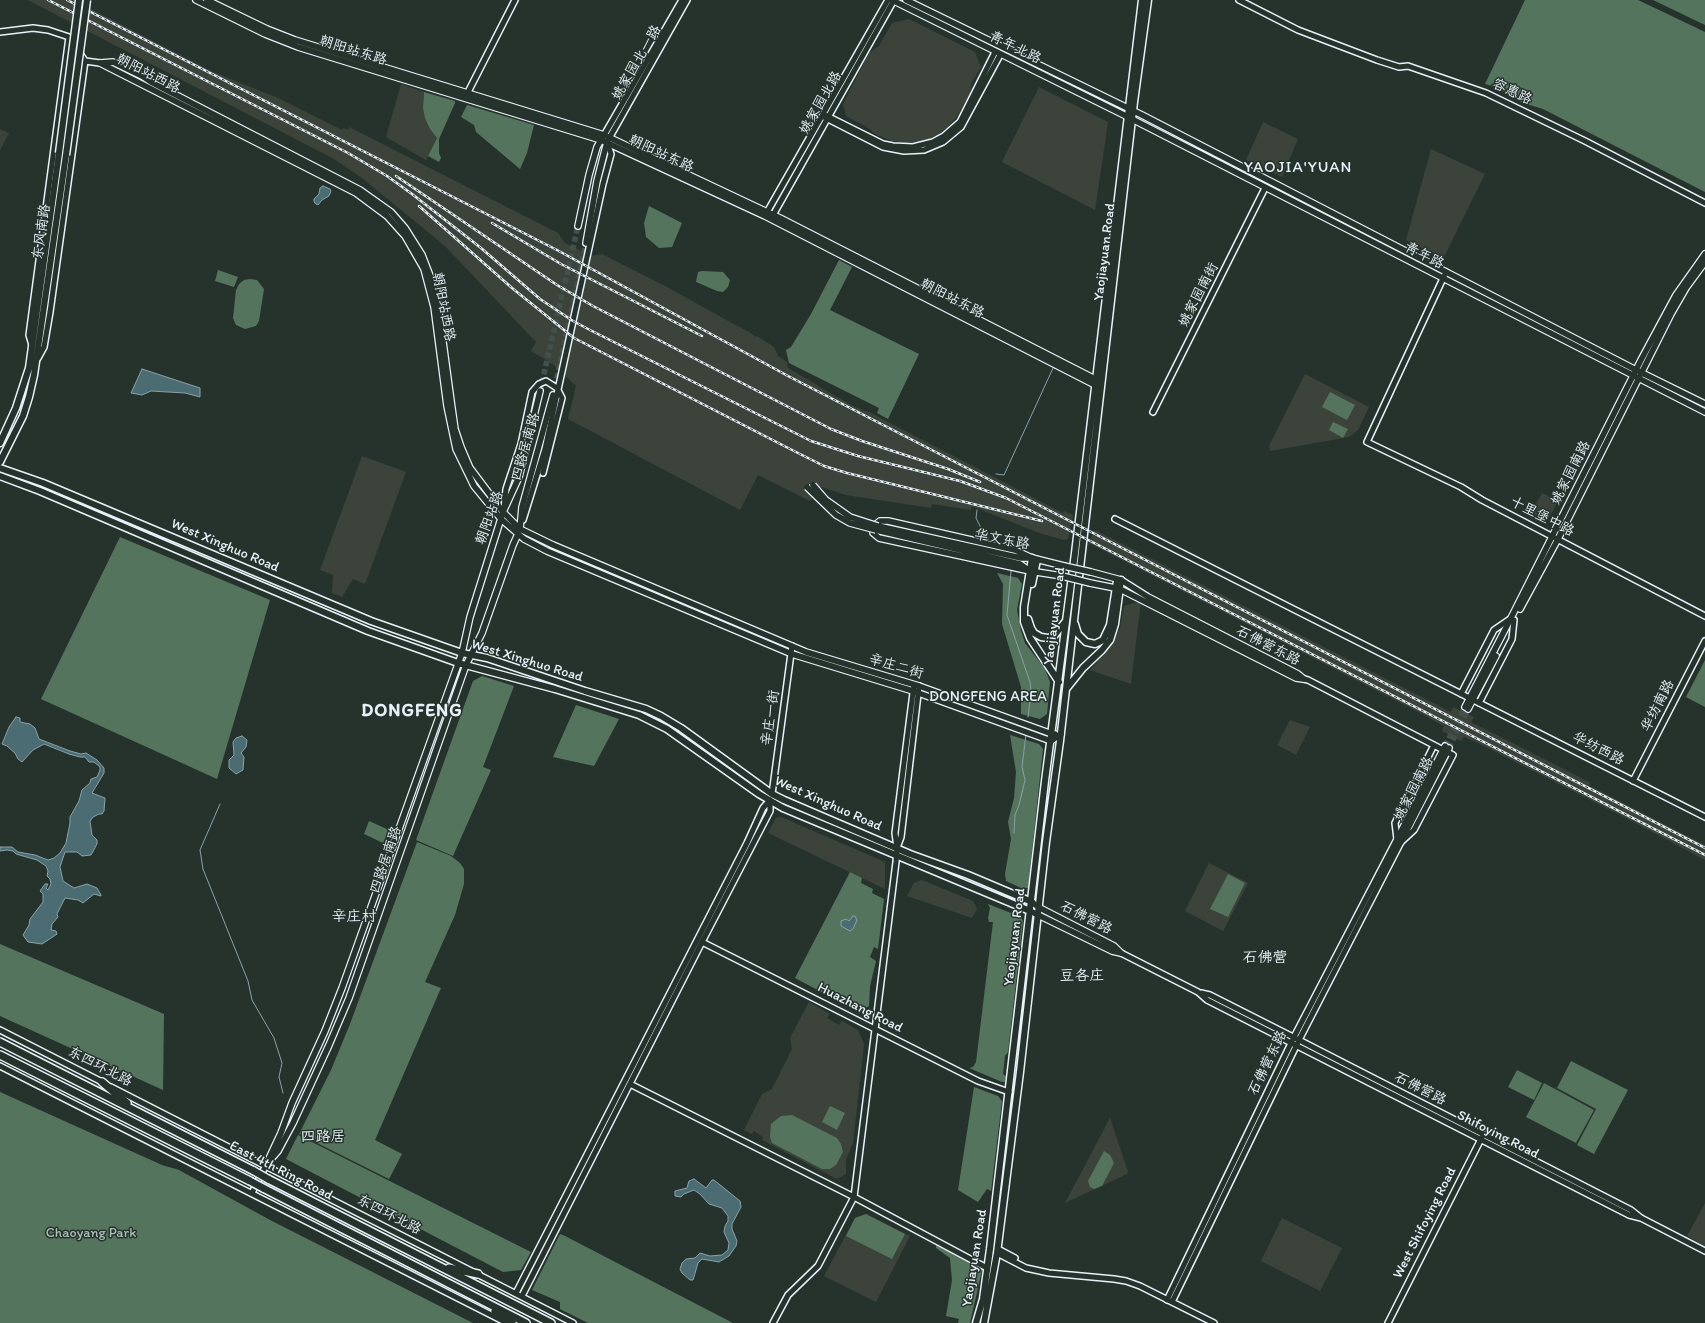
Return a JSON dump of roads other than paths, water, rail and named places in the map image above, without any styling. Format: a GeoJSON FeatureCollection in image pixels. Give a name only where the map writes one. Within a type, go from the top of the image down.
{"type":"FeatureCollection","features":[{"type":"Feature","properties":{"kind":"highway","name":"East 4th Ring Road"},"geometry":{"type":"LineString","coordinates":[[0,1042],[551,1323]]}},
{"type":"Feature","properties":{"kind":"highway","name":"East 4th Ring Road"},"geometry":{"type":"LineString","coordinates":[[0,1054],[526,1323]]}},
{"type":"Feature","properties":{"kind":"highway"},"geometry":{"type":"LineString","coordinates":[[102,1082],[136,1111]]}},
{"type":"Feature","properties":{"kind":"highway"},"geometry":{"type":"LineString","coordinates":[[441,1267],[478,1274]]}},
{"type":"Feature","properties":{"kind":"highway"},"geometry":{"type":"LineString","coordinates":[[477,1298],[512,1323]]}},
{"type":"Feature","properties":{"kind":"main road","name":"东风南路"},"geometry":{"type":"LineString","coordinates":[[0,443],[16,408],[25,383],[32,347],[79,0]]}},
{"type":"Feature","properties":{"kind":"main road","name":"东风南路"},"geometry":{"type":"LineString","coordinates":[[0,462],[22,416],[29,397],[36,361],[87,0]]}},
{"type":"Feature","properties":{"kind":"main road","name":"朝阳站东路"},"geometry":{"type":"LineString","coordinates":[[196,0],[284,42],[467,95]]}},
{"type":"Feature","properties":{"kind":"main road","name":"朝阳站东路"},"geometry":{"type":"LineString","coordinates":[[207,0],[267,29],[295,40],[605,139],[769,216],[1095,382]]}},
{"type":"Feature","properties":{"kind":"main road","name":"青年北路"},"geometry":{"type":"LineString","coordinates":[[892,0],[1130,119]]}},
{"type":"Feature","properties":{"kind":"main road","name":"青年北路"},"geometry":{"type":"LineString","coordinates":[[906,0],[1131,110]]}},
{"type":"Feature","properties":{"kind":"main road","name":"Yaojiayuan Road"},"geometry":{"type":"LineString","coordinates":[[984,1323],[997,1251],[1020,1072],[1037,910],[1061,734],[1142,0]]}},
{"type":"Feature","properties":{"kind":"main road","name":"Yaojiayuan Road"},"geometry":{"type":"LineString","coordinates":[[1131,110],[1148,0]]}},
{"type":"Feature","properties":{"kind":"main road","name":"朝阳站西路"},"geometry":{"type":"LineString","coordinates":[[100,63],[113,62],[142,76],[360,190],[391,212],[405,228],[422,255],[434,286],[455,429],[470,468],[524,539],[547,551],[618,581]]}},
{"type":"Feature","properties":{"kind":"main road","name":"朝阳站西路"},"geometry":{"type":"LineString","coordinates":[[100,63],[356,193],[387,216],[405,236],[424,269],[434,307],[447,406],[456,449],[474,486],[501,519],[519,531],[621,574]]}},
{"type":"Feature","properties":{"kind":"main road"},"geometry":{"type":"LineString","coordinates":[[1107,107],[1111,104],[1110,100]]}},
{"type":"Feature","properties":{"kind":"main road","name":"青年路"},"geometry":{"type":"LineString","coordinates":[[1131,110],[1705,404]]}},
{"type":"Feature","properties":{"kind":"main road","name":"Yaojiayuan Road"},"geometry":{"type":"LineString","coordinates":[[976,1323],[983,1299],[988,1268],[1051,738],[1095,382],[1130,119]]}},
{"type":"Feature","properties":{"kind":"main road","name":"青年路"},"geometry":{"type":"LineString","coordinates":[[1130,119],[1635,378],[1705,412]]}},
{"type":"Feature","properties":{"kind":"main road"},"geometry":{"type":"LineString","coordinates":[[578,226],[589,175],[597,147],[605,139]]}},
{"type":"Feature","properties":{"kind":"main road"},"geometry":{"type":"LineString","coordinates":[[586,243],[605,139]]}},
{"type":"Feature","properties":{"kind":"main road","name":"姚家园南路"},"geometry":{"type":"LineString","coordinates":[[1466,708],[1547,557],[1555,538],[1676,295],[1705,254]]}},
{"type":"Feature","properties":{"kind":"main road","name":"姚家园南路"},"geometry":{"type":"LineString","coordinates":[[1638,371],[1678,301],[1705,262]]}},
{"type":"Feature","properties":{"kind":"main road","name":"朝阳站路"},"geometry":{"type":"LineString","coordinates":[[266,1165],[325,1031],[342,988],[462,653],[470,617],[487,561],[503,512],[519,477],[540,391]]}},
{"type":"Feature","properties":{"kind":"main road","name":"四路居南路"},"geometry":{"type":"LineString","coordinates":[[519,531],[522,508],[553,395]]}},
{"type":"Feature","properties":{"kind":"main road","name":"West Xinghuo Road"},"geometry":{"type":"LineString","coordinates":[[0,468],[42,483],[371,621],[462,653],[486,658],[585,691],[636,705],[681,728],[772,794],[897,848],[968,875],[1032,902]]}},
{"type":"Feature","properties":{"kind":"main road","name":"West Xinghuo Road"},"geometry":{"type":"LineString","coordinates":[[0,476],[40,491],[368,631],[458,663],[555,689],[639,715],[667,729],[770,800],[790,811],[1030,911]]}},
{"type":"Feature","properties":{"kind":"main road"},"geometry":{"type":"LineString","coordinates":[[810,486],[836,515],[850,523],[877,528]]}},
{"type":"Feature","properties":{"kind":"main road"},"geometry":{"type":"LineString","coordinates":[[1033,570],[880,538],[873,533],[875,525],[880,521],[888,521],[1015,550],[1035,559],[1033,570],[1024,607],[1026,629],[1059,682]]}},
{"type":"Feature","properties":{"kind":"main road","name":"华文东路"},"geometry":{"type":"LineString","coordinates":[[877,528],[1021,558],[1035,559],[1119,580]]}},
{"type":"Feature","properties":{"kind":"main road","name":"华文东路"},"geometry":{"type":"LineString","coordinates":[[877,528],[1020,564],[1033,570],[1118,589]]}},
{"type":"Feature","properties":{"kind":"main road"},"geometry":{"type":"LineString","coordinates":[[466,665],[482,633],[519,531]]}},
{"type":"Feature","properties":{"kind":"main road"},"geometry":{"type":"LineString","coordinates":[[1033,570],[1028,613],[1030,628],[1034,633],[1041,637],[1048,638],[1057,632],[1066,620]]}},
{"type":"Feature","properties":{"kind":"main road","name":"辛庄二街"},"geometry":{"type":"LineString","coordinates":[[621,574],[792,646],[841,664],[916,685],[1051,738]]}},
{"type":"Feature","properties":{"kind":"main road"},"geometry":{"type":"LineString","coordinates":[[1066,689],[1083,668],[1110,640],[1114,624],[1119,580]]}},
{"type":"Feature","properties":{"kind":"main road","name":"石佛营东路"},"geometry":{"type":"LineString","coordinates":[[1119,580],[1148,598],[1298,674],[1304,679]]}},
{"type":"Feature","properties":{"kind":"main road","name":"辛庄二街"},"geometry":{"type":"LineString","coordinates":[[618,581],[792,654],[915,692],[1051,738]]}},
{"type":"Feature","properties":{"kind":"main road"},"geometry":{"type":"LineString","coordinates":[[1074,620],[1078,634],[1083,640],[1090,644],[1099,643],[1103,640],[1108,631],[1118,589]]}},
{"type":"Feature","properties":{"kind":"main road","name":"石佛营东路"},"geometry":{"type":"LineString","coordinates":[[1118,589],[1296,678],[1304,679]]}},
{"type":"Feature","properties":{"kind":"main road","name":"四路居南路"},"geometry":{"type":"LineString","coordinates":[[266,1165],[278,1151],[293,1123],[349,998],[466,665]]}},
{"type":"Feature","properties":{"kind":"main road"},"geometry":{"type":"LineString","coordinates":[[1051,738],[1061,734]]}},
{"type":"Feature","properties":{"kind":"main road","name":"姚家园南路"},"geometry":{"type":"LineString","coordinates":[[1399,840],[1447,747]]}},
{"type":"Feature","properties":{"kind":"main road"},"geometry":{"type":"LineString","coordinates":[[1030,911],[1037,910],[1032,902]]}},
{"type":"Feature","properties":{"kind":"main road","name":"石佛营路"},"geometry":{"type":"LineString","coordinates":[[1037,910],[1114,946],[1121,953]]}},
{"type":"Feature","properties":{"kind":"street"},"geometry":{"type":"LineString","coordinates":[[467,95],[515,0]]}},
{"type":"Feature","properties":{"kind":"street","name":"姚家园北一路"},"geometry":{"type":"LineString","coordinates":[[605,139],[682,0]]}},
{"type":"Feature","properties":{"kind":"street","name":"姚家园北一路"},"geometry":{"type":"LineString","coordinates":[[605,139],[688,0]]}},
{"type":"Feature","properties":{"kind":"street","name":"姚家园北路"},"geometry":{"type":"LineString","coordinates":[[769,216],[892,0]]}},
{"type":"Feature","properties":{"kind":"street","name":"容惠路"},"geometry":{"type":"LineString","coordinates":[[1239,0],[1298,30],[1377,60],[1399,67],[1408,66],[1486,93],[1585,141],[1705,203]]}},
{"type":"Feature","properties":{"kind":"street"},"geometry":{"type":"LineString","coordinates":[[0,32],[33,28],[48,30],[69,37],[85,61],[50,312],[44,347],[36,361]]}},
{"type":"Feature","properties":{"kind":"street"},"geometry":{"type":"LineString","coordinates":[[32,347],[29,335],[69,37]]}},
{"type":"Feature","properties":{"kind":"street"},"geometry":{"type":"LineString","coordinates":[[825,116],[883,144],[913,147],[933,142],[953,129],[960,122],[998,53]]}},
{"type":"Feature","properties":{"kind":"street"},"geometry":{"type":"LineString","coordinates":[[85,61],[100,63]]}},
{"type":"Feature","properties":{"kind":"street"},"geometry":{"type":"LineString","coordinates":[[519,531],[545,449],[603,184],[611,154],[605,139]]}},
{"type":"Feature","properties":{"kind":"street","name":"姚家园南街"},"geometry":{"type":"LineString","coordinates":[[1153,412],[1266,188]]}},
{"type":"Feature","properties":{"kind":"street"},"geometry":{"type":"LineString","coordinates":[[1443,279],[1446,272]]}},
{"type":"Feature","properties":{"kind":"street","name":"十里堡中路"},"geometry":{"type":"LineString","coordinates":[[1443,279],[1367,442],[1461,487],[1482,500],[1705,616]]}},
{"type":"Feature","properties":{"kind":"street"},"geometry":{"type":"LineString","coordinates":[[503,512],[506,489],[521,444],[532,392],[539,384],[546,381],[558,388],[562,398],[543,473]]}},
{"type":"Feature","properties":{"kind":"street","name":"华纺西路"},"geometry":{"type":"LineString","coordinates":[[1115,519],[1705,817]]}},
{"type":"Feature","properties":{"kind":"street"},"geometry":{"type":"LineString","coordinates":[[1461,694],[1494,630],[1513,619]]}},
{"type":"Feature","properties":{"kind":"street"},"geometry":{"type":"LineString","coordinates":[[1479,703],[1512,639],[1513,619]]}},
{"type":"Feature","properties":{"kind":"street","name":"华纺南路"},"geometry":{"type":"LineString","coordinates":[[1633,781],[1705,641]]}},
{"type":"Feature","properties":{"kind":"street","name":"辛庄一街"},"geometry":{"type":"LineString","coordinates":[[772,794],[792,646]]}},
{"type":"Feature","properties":{"kind":"street"},"geometry":{"type":"LineString","coordinates":[[1304,679],[1309,680],[1434,745],[1453,755],[1414,830],[1399,840],[1395,823],[1434,745]]}},
{"type":"Feature","properties":{"kind":"street"},"geometry":{"type":"LineString","coordinates":[[773,1323],[788,1295],[818,1266],[854,1196],[897,848],[895,833],[916,685]]}},
{"type":"Feature","properties":{"kind":"street"},"geometry":{"type":"LineString","coordinates":[[522,1296],[770,811],[770,800]]}},
{"type":"Feature","properties":{"kind":"street"},"geometry":{"type":"LineString","coordinates":[[516,1293],[747,843],[763,808],[770,800]]}},
{"type":"Feature","properties":{"kind":"street","name":"石佛营东路"},"geometry":{"type":"LineString","coordinates":[[1170,1301],[1295,1041],[1399,840]]}},
{"type":"Feature","properties":{"kind":"street","name":"Huazhang Road"},"geometry":{"type":"LineString","coordinates":[[702,942],[978,1081],[1009,1092]]}},
{"type":"Feature","properties":{"kind":"street","name":"石佛营路"},"geometry":{"type":"LineString","coordinates":[[1121,953],[1198,992],[1210,995],[1295,1041],[1482,1137],[1631,1210],[1641,1218],[1705,1250]]}},
{"type":"Feature","properties":{"kind":"street","name":"东四环北路"},"geometry":{"type":"LineString","coordinates":[[0,1030],[574,1323]]}},
{"type":"Feature","properties":{"kind":"street"},"geometry":{"type":"LineString","coordinates":[[0,1066],[506,1323]]}},
{"type":"Feature","properties":{"kind":"street"},"geometry":{"type":"LineString","coordinates":[[630,1084],[854,1196],[988,1268]]}},
{"type":"Feature","properties":{"kind":"street","name":"West Shifoying Road"},"geometry":{"type":"LineString","coordinates":[[1388,1323],[1482,1137]]}},
{"type":"Feature","properties":{"kind":"street"},"geometry":{"type":"LineString","coordinates":[[252,1193],[266,1165]]}},
{"type":"Feature","properties":{"kind":"street"},"geometry":{"type":"LineString","coordinates":[[997,1251],[1026,1268],[1049,1273],[1126,1281],[1140,1286],[1214,1323]]}},
{"type":"Feature","properties":{"kind":"water"},"geometry":{"type":"Polygon","coordinates":[[[323,186],[331,191],[329,196],[322,200],[318,205],[314,202],[314,199],[319,194],[320,188],[323,186]]]}},
{"type":"Feature","properties":{"kind":"water"},"geometry":{"type":"Polygon","coordinates":[[[142,369],[200,388],[200,397],[185,393],[151,391],[142,395],[131,393],[142,369]]]}},
{"type":"Feature","properties":{"kind":"water"},"geometry":{"type":"Polygon","coordinates":[[[16,717],[20,718],[20,722],[30,724],[35,728],[39,739],[70,751],[81,754],[86,753],[97,760],[104,768],[104,773],[92,793],[105,798],[104,811],[102,814],[93,817],[90,821],[92,835],[97,840],[97,844],[91,855],[82,856],[77,852],[65,852],[60,867],[63,881],[74,888],[87,884],[97,888],[101,896],[94,894],[83,903],[78,900],[65,898],[57,914],[58,917],[52,924],[51,930],[56,931],[57,934],[42,944],[28,942],[23,935],[29,925],[30,919],[43,902],[43,894],[40,891],[45,884],[48,884],[46,888],[48,890],[51,884],[50,879],[47,876],[48,871],[46,866],[37,860],[16,854],[13,851],[0,851],[0,847],[12,847],[18,852],[35,855],[48,860],[54,858],[60,853],[66,843],[70,817],[79,801],[82,790],[90,783],[91,779],[97,777],[100,767],[94,762],[89,762],[85,757],[69,754],[44,744],[33,750],[22,762],[18,759],[15,753],[7,746],[2,744],[9,727],[16,717]]]}},
{"type":"Feature","properties":{"kind":"water"},"geometry":{"type":"Polygon","coordinates":[[[242,736],[247,740],[246,747],[241,753],[244,757],[243,770],[236,774],[229,768],[229,760],[234,755],[233,742],[236,738],[242,736]]]}},
{"type":"Feature","properties":{"kind":"water"},"geometry":{"type":"Polygon","coordinates":[[[853,916],[855,916],[857,920],[853,929],[850,931],[841,926],[841,921],[846,919],[849,921],[853,916]]]}},
{"type":"Feature","properties":{"kind":"water"},"geometry":{"type":"Polygon","coordinates":[[[694,1179],[706,1188],[712,1180],[714,1180],[740,1201],[741,1207],[732,1224],[732,1229],[737,1241],[736,1246],[729,1256],[719,1262],[702,1259],[698,1263],[693,1280],[690,1280],[682,1273],[680,1269],[682,1263],[686,1259],[695,1258],[700,1253],[710,1256],[722,1255],[728,1250],[729,1243],[724,1232],[728,1221],[728,1216],[722,1208],[709,1204],[694,1190],[684,1194],[681,1197],[675,1196],[675,1191],[687,1188],[689,1181],[694,1179]]]}},
{"type":"Feature","properties":{"kind":"waterway"},"geometry":{"type":"LineString","coordinates":[[996,474],[1004,475],[1054,366]]}},
{"type":"Feature","properties":{"kind":"waterway"},"geometry":{"type":"LineString","coordinates":[[977,510],[976,518],[985,536]]}},
{"type":"Feature","properties":{"kind":"waterway"},"geometry":{"type":"LineString","coordinates":[[1011,571],[1007,615],[1030,682],[1031,692],[1028,717]]}},
{"type":"Feature","properties":{"kind":"waterway"},"geometry":{"type":"LineString","coordinates":[[1014,833],[1015,815],[1025,780],[1022,767],[1026,734]]}},
{"type":"Feature","properties":{"kind":"waterway"},"geometry":{"type":"LineString","coordinates":[[220,804],[200,850],[203,869],[248,981],[252,1000],[274,1038],[282,1063],[279,1077],[283,1093]]}},
{"type":"Feature","properties":{"kind":"tunnel"},"geometry":{"type":"LineString","coordinates":[[540,391],[578,226]]}},
{"type":"Feature","properties":{"kind":"tunnel"},"geometry":{"type":"LineString","coordinates":[[553,395],[586,243]]}},
{"type":"Feature","properties":{"kind":"tunnel"},"geometry":{"type":"LineString","coordinates":[[1445,746],[1465,707]]}},
{"type":"Feature","properties":{"kind":"tunnel"},"geometry":{"type":"LineString","coordinates":[[1449,748],[1468,709]]}},
{"type":"Feature","properties":{"kind":"railway"},"geometry":{"type":"LineString","coordinates":[[48,0],[348,153],[387,176],[481,248],[540,299],[573,321],[590,330],[811,441],[858,456],[960,481],[1006,498],[1705,855]]}},
{"type":"Feature","properties":{"kind":"railway"},"geometry":{"type":"LineString","coordinates":[[67,0],[557,250],[788,376],[1705,848]]}},
{"type":"Feature","properties":{"kind":"railway"},"geometry":{"type":"LineString","coordinates":[[396,176],[557,285],[593,306],[831,429],[862,441],[948,469],[980,482]]}},
{"type":"Feature","properties":{"kind":"railway"},"geometry":{"type":"LineString","coordinates":[[419,206],[512,288],[574,338],[794,451],[824,466],[847,473],[1042,521]]}},
{"type":"Feature","properties":{"kind":"railway"},"geometry":{"type":"LineString","coordinates":[[492,223],[561,264],[702,336]]}},
{"type":"Feature","properties":{"kind":"district","name":"YAOJIA'YUAN"},"geometry":{"type":"Point","coordinates":[1298,168]}},
{"type":"Feature","properties":{"kind":"district","name":"DONGFENG AREA"},"geometry":{"type":"Point","coordinates":[988,697]}},
{"type":"Feature","properties":{"kind":"district","name":"DONGFENG"},"geometry":{"type":"Point","coordinates":[412,711]}},
{"type":"Feature","properties":{"kind":"district","name":"辛庄村"},"geometry":{"type":"Point","coordinates":[354,917]}},
{"type":"Feature","properties":{"kind":"district","name":"石佛营"},"geometry":{"type":"Point","coordinates":[1265,958]}},
{"type":"Feature","properties":{"kind":"district","name":"豆各庄"},"geometry":{"type":"Point","coordinates":[1082,976]}},
{"type":"Feature","properties":{"kind":"district","name":"四路居"},"geometry":{"type":"Point","coordinates":[323,1137]}},
{"type":"Feature","properties":{"kind":"park label","name":"Chaoyang Park"},"geometry":{"type":"Point","coordinates":[91,1233]}}]}
